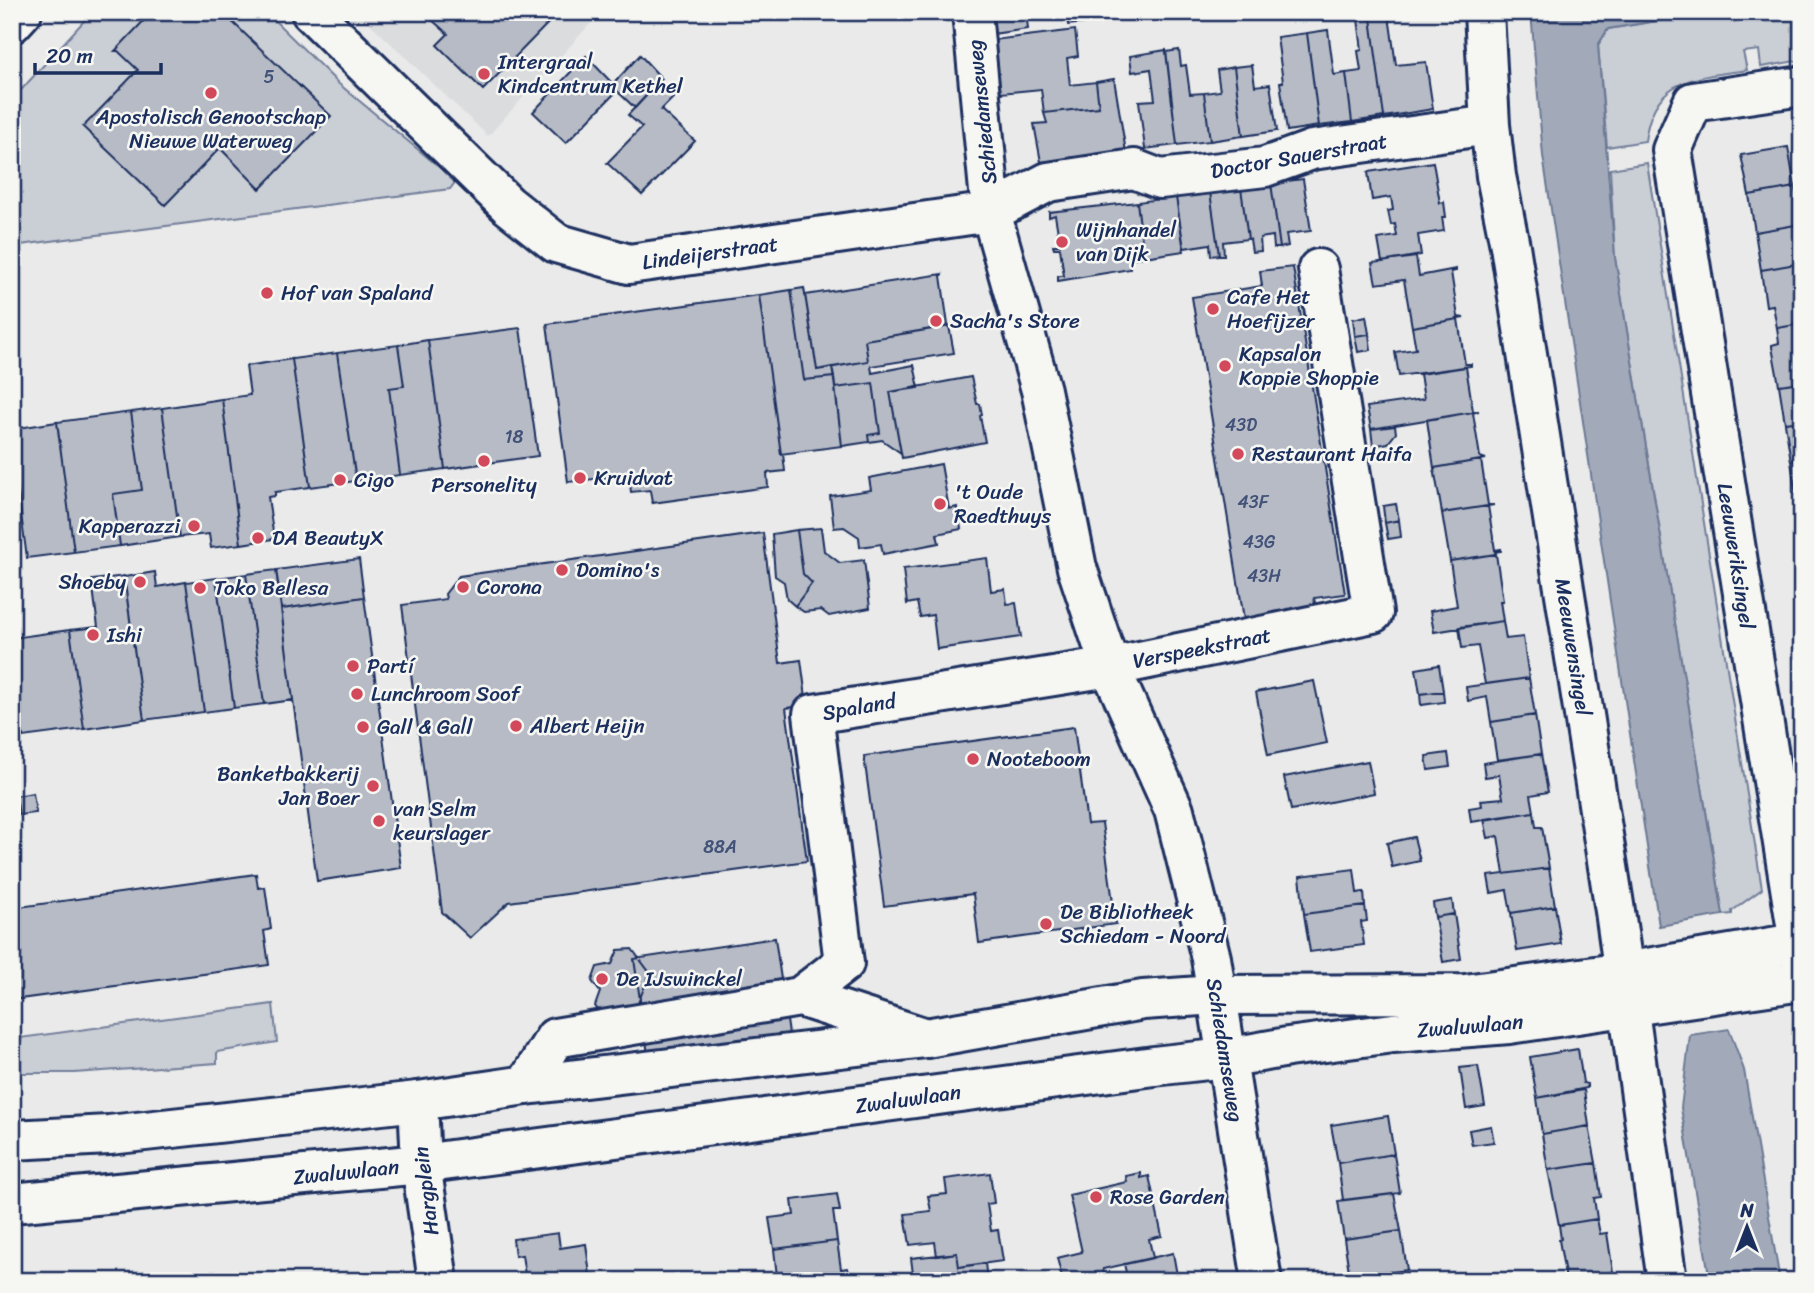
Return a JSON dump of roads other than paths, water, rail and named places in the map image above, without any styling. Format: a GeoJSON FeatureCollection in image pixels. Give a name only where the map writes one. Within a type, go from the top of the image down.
{"type":"FeatureCollection","features":[{"type":"Feature","properties":{"kind":"street"},"geometry":{"type":"LineString","coordinates":[[12,23],[22,12]]}},
{"type":"Feature","properties":{"kind":"street","name":"Lindeijerstraat"},"geometry":{"type":"LineString","coordinates":[[310,12],[508,205],[556,243],[568,247],[629,264],[991,212]]}},
{"type":"Feature","properties":{"kind":"street","name":"Schiedamseweg"},"geometry":{"type":"LineString","coordinates":[[972,12],[991,212]]}},
{"type":"Feature","properties":{"kind":"street","name":"Meeuwensingel"},"geometry":{"type":"LineString","coordinates":[[1484,12],[1490,125],[1496,177],[1510,246],[1627,990],[1667,1281]]}},
{"type":"Feature","properties":{"kind":"street","name":"Leeuweriksingel"},"geometry":{"type":"LineString","coordinates":[[1801,949],[1672,150],[1693,102],[1802,86]]}},
{"type":"Feature","properties":{"kind":"street","name":"Doctor Sauerstraat"},"geometry":{"type":"LineString","coordinates":[[991,212],[1048,182],[1134,169],[1160,179],[1265,167],[1312,150],[1490,125]]}},
{"type":"Feature","properties":{"kind":"street","name":"Verspeekstraat"},"geometry":{"type":"LineString","coordinates":[[991,212],[1041,390],[1077,568],[1110,667],[1373,613],[1318,269]]}},
{"type":"Feature","properties":{"kind":"street","name":"Schiedamseweg"},"geometry":{"type":"LineString","coordinates":[[1110,667],[1174,810],[1211,958],[1262,1281]]}},
{"type":"Feature","properties":{"kind":"street","name":"Spaland"},"geometry":{"type":"LineString","coordinates":[[800,998],[844,963],[813,714],[1110,667]]}},
{"type":"Feature","properties":{"kind":"street","name":"Zwaluwlaan"},"geometry":{"type":"LineString","coordinates":[[12,1203],[421,1164],[1226,1058],[1380,1035],[1509,1024],[1627,990],[1801,949]]}},
{"type":"Feature","properties":{"kind":"street","name":"Zwaluwlaan"},"geometry":{"type":"LineString","coordinates":[[12,1140],[109,1135],[418,1101],[526,1085],[926,1038],[1143,1000],[1215,995],[1465,994],[1751,987],[1802,981]]}},
{"type":"Feature","properties":{"kind":"street"},"geometry":{"type":"LineString","coordinates":[[526,1085],[555,1038],[800,998],[926,1038]]}},
{"type":"Feature","properties":{"kind":"street","name":"Hargplein"},"geometry":{"type":"LineString","coordinates":[[418,1101],[421,1164],[438,1281]]}},
{"type":"Feature","properties":{"kind":"water"},"geometry":{"type":"Polygon","coordinates":[[[1531,12],[1712,12],[1608,29],[1598,45],[1615,258],[1723,915],[1659,926],[1543,156],[1531,12]]]}},
{"type":"Feature","properties":{"kind":"water"},"geometry":{"type":"Polygon","coordinates":[[[1729,1029],[1744,1070],[1780,1281],[1710,1281],[1681,1108],[1690,1035],[1729,1029]]]}},
{"type":"Feature","properties":{"kind":"place","name":"Intergraal Kindcentrum Kethel"},"geometry":{"type":"Point","coordinates":[484,74]}},
{"type":"Feature","properties":{"kind":"place","name":"Apostolisch Genootschap Nieuwe Waterweg"},"geometry":{"type":"Point","coordinates":[211,93]}},
{"type":"Feature","properties":{"kind":"place","name":"Wijnhandel van Dijk"},"geometry":{"type":"Point","coordinates":[1062,242]}},
{"type":"Feature","properties":{"kind":"place","name":"Hof van Spaland"},"geometry":{"type":"Point","coordinates":[267,293]}},
{"type":"Feature","properties":{"kind":"place","name":"Cafe Het Hoefijzer"},"geometry":{"type":"Point","coordinates":[1213,309]}},
{"type":"Feature","properties":{"kind":"place","name":"Sacha's Store"},"geometry":{"type":"Point","coordinates":[936,321]}},
{"type":"Feature","properties":{"kind":"place","name":"Kapsalon Koppie Shoppie"},"geometry":{"type":"Point","coordinates":[1225,366]}},
{"type":"Feature","properties":{"kind":"place","name":"Restaurant Haifa"},"geometry":{"type":"Point","coordinates":[1238,454]}},
{"type":"Feature","properties":{"kind":"place","name":"Personelity"},"geometry":{"type":"Point","coordinates":[484,461]}},
{"type":"Feature","properties":{"kind":"place","name":"Kruidvat"},"geometry":{"type":"Point","coordinates":[580,478]}},
{"type":"Feature","properties":{"kind":"place","name":"Cigo"},"geometry":{"type":"Point","coordinates":[340,480]}},
{"type":"Feature","properties":{"kind":"place","name":"'t Oude Raedthuys"},"geometry":{"type":"Point","coordinates":[940,504]}},
{"type":"Feature","properties":{"kind":"place","name":"Kapperazzi"},"geometry":{"type":"Point","coordinates":[194,526]}},
{"type":"Feature","properties":{"kind":"place","name":"DA BeautyX"},"geometry":{"type":"Point","coordinates":[258,538]}},
{"type":"Feature","properties":{"kind":"place","name":"Domino's"},"geometry":{"type":"Point","coordinates":[562,570]}},
{"type":"Feature","properties":{"kind":"place","name":"Shoeby"},"geometry":{"type":"Point","coordinates":[140,582]}},
{"type":"Feature","properties":{"kind":"place","name":"Corona"},"geometry":{"type":"Point","coordinates":[463,587]}},
{"type":"Feature","properties":{"kind":"place","name":"Toko Bellesa"},"geometry":{"type":"Point","coordinates":[200,588]}},
{"type":"Feature","properties":{"kind":"place","name":"Ishi"},"geometry":{"type":"Point","coordinates":[93,635]}},
{"type":"Feature","properties":{"kind":"place","name":"Partí"},"geometry":{"type":"Point","coordinates":[353,666]}},
{"type":"Feature","properties":{"kind":"place","name":"Lunchroom Soof"},"geometry":{"type":"Point","coordinates":[357,694]}},
{"type":"Feature","properties":{"kind":"place","name":"Albert Heijn"},"geometry":{"type":"Point","coordinates":[516,726]}},
{"type":"Feature","properties":{"kind":"place","name":"Gall & Gall"},"geometry":{"type":"Point","coordinates":[363,727]}},
{"type":"Feature","properties":{"kind":"place","name":"Nooteboom"},"geometry":{"type":"Point","coordinates":[973,759]}},
{"type":"Feature","properties":{"kind":"place","name":"Banketbakkerij Jan Boer"},"geometry":{"type":"Point","coordinates":[373,786]}},
{"type":"Feature","properties":{"kind":"place","name":"van Selm keurslager"},"geometry":{"type":"Point","coordinates":[379,821]}},
{"type":"Feature","properties":{"kind":"place","name":"De Bibliotheek Schiedam - Noord"},"geometry":{"type":"Point","coordinates":[1046,924]}},
{"type":"Feature","properties":{"kind":"place","name":"De IJswinckel"},"geometry":{"type":"Point","coordinates":[602,979]}},
{"type":"Feature","properties":{"kind":"place","name":"Rose Garden"},"geometry":{"type":"Point","coordinates":[1096,1197]}}]}
